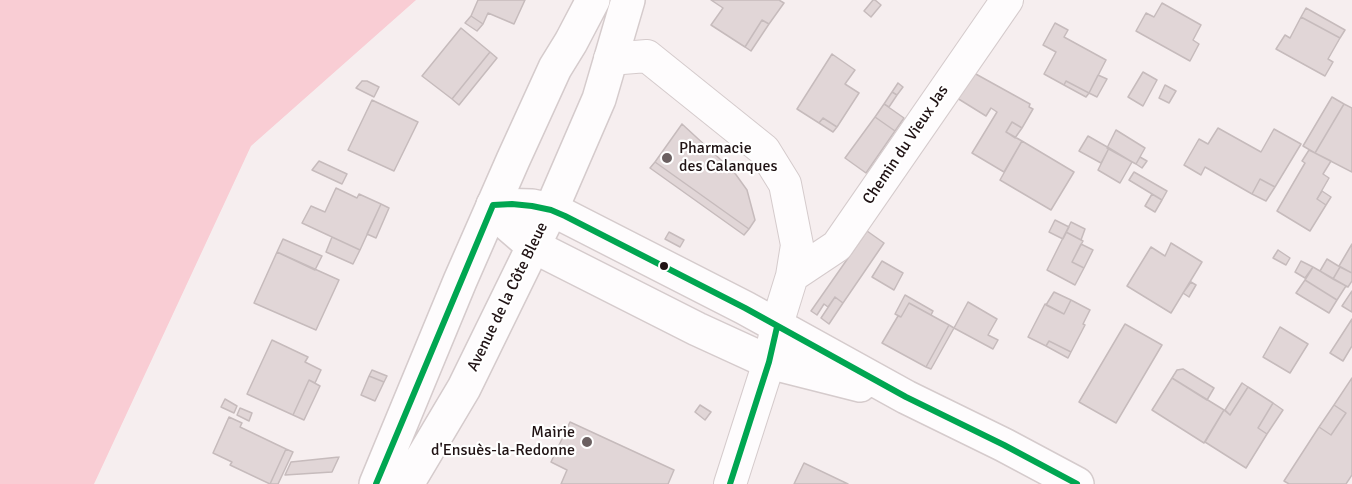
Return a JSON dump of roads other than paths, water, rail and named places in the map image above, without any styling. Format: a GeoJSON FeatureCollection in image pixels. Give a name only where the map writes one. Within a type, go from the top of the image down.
{"type":"FeatureCollection","features":[{"type":"Feature","properties":{"kind":"street"},"geometry":{"type":"LineString","coordinates":[[376,484],[493,205],[555,68],[593,0]]}},
{"type":"Feature","properties":{"kind":"street","name":"Avenue de la Côte Bleue"},"geometry":{"type":"LineString","coordinates":[[407,484],[464,388],[550,210],[598,99],[628,0]]}},
{"type":"Feature","properties":{"kind":"street","name":"Chemin du Vieux Jas"},"geometry":{"type":"LineString","coordinates":[[792,276],[837,246],[1007,0]]}},
{"type":"Feature","properties":{"kind":"street"},"geometry":{"type":"LineString","coordinates":[[610,59],[647,56],[764,150],[784,184],[796,245],[792,276],[769,362],[730,484]]}},
{"type":"Feature","properties":{"kind":"street"},"geometry":{"type":"LineString","coordinates":[[493,205],[532,206],[550,210],[746,308],[906,397],[1077,484]]}},
{"type":"Feature","properties":{"kind":"street"},"geometry":{"type":"LineString","coordinates":[[493,205],[504,221],[533,246],[697,329],[769,362],[906,397]]}},
{"type":"Feature","properties":{"kind":"place","name":"Pharmacie des Calanques"},"geometry":{"type":"Point","coordinates":[667,158]}},
{"type":"Feature","properties":{"kind":"place","name":"Mairie d'Ensuès-la-Redonne"},"geometry":{"type":"Point","coordinates":[587,442]}}]}
